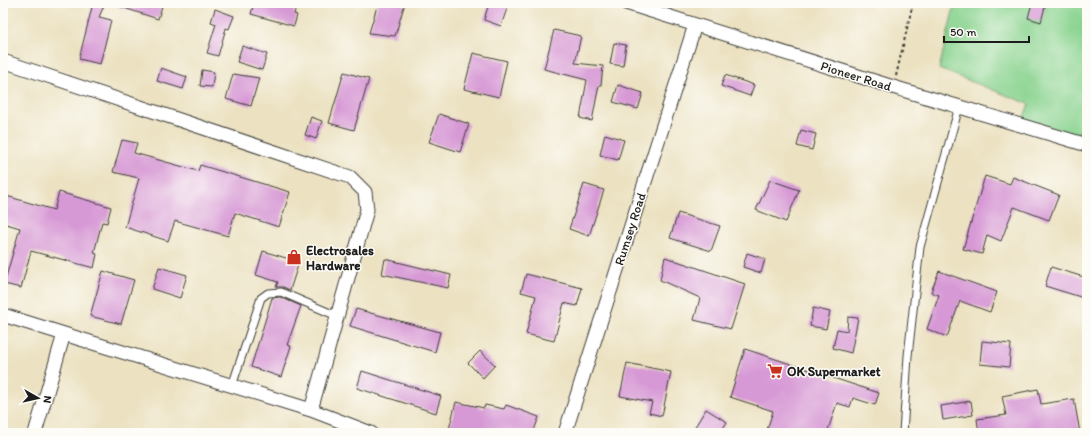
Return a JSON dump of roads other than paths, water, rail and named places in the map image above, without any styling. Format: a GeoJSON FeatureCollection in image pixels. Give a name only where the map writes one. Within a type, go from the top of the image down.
{"type":"FeatureCollection","features":[{"type":"Feature","properties":{"kind":"street","name":"Pioneer Road"},"geometry":{"type":"LineString","coordinates":[[626,3],[893,87],[1087,145]]}},
{"type":"Feature","properties":{"kind":"street","name":"Rumsey Road"},"geometry":{"type":"LineString","coordinates":[[565,433],[694,25]]}},
{"type":"Feature","properties":{"kind":"street"},"geometry":{"type":"LineString","coordinates":[[3,61],[350,177],[365,192],[367,210],[311,410]]}},
{"type":"Feature","properties":{"kind":"street"},"geometry":{"type":"LineString","coordinates":[[3,315],[311,410],[371,433]]}},
{"type":"Feature","properties":{"kind":"street"},"geometry":{"type":"LineString","coordinates":[[34,433],[64,334]]}},
{"type":"Feature","properties":{"kind":"lane"},"geometry":{"type":"LineString","coordinates":[[903,433],[908,356],[920,247],[959,107]]}},
{"type":"Feature","properties":{"kind":"lane"},"geometry":{"type":"LineString","coordinates":[[232,386],[261,298],[268,293],[281,292],[337,316]]}},
{"type":"Feature","properties":{"kind":"place","name":"Electrosales Hardware"},"geometry":{"type":"Point","coordinates":[294,257]}},
{"type":"Feature","properties":{"kind":"place","name":"OK Supermarket"},"geometry":{"type":"Point","coordinates":[775,371]}}]}
